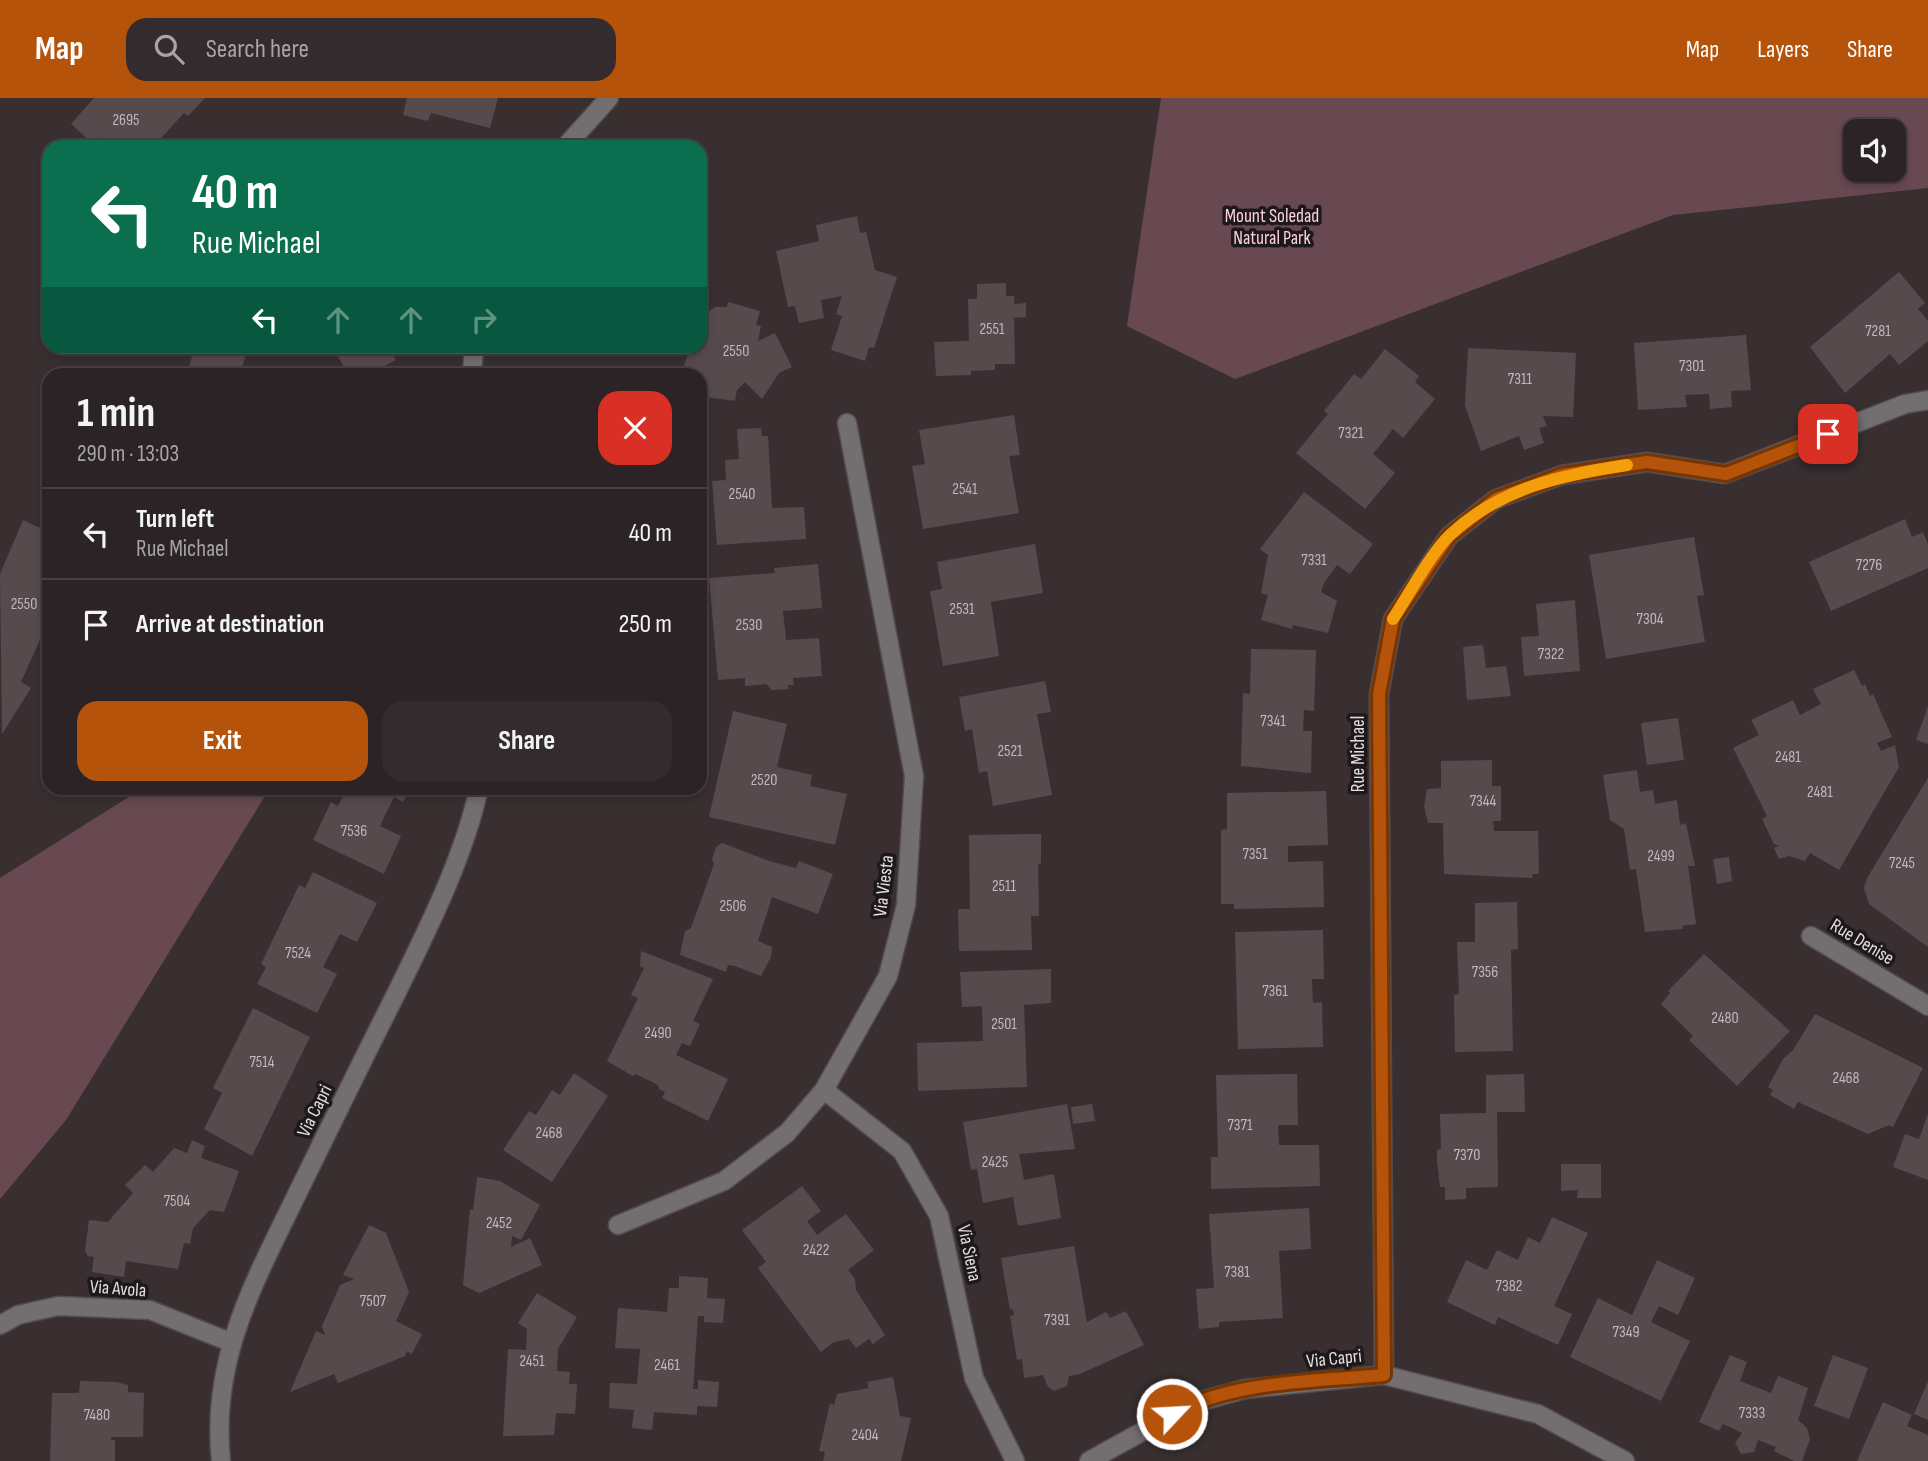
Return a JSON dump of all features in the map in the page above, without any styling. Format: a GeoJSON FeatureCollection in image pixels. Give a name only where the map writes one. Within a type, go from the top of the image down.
{"type":"FeatureCollection","features":[{"type":"Feature","properties":{"kind":"street"},"geometry":{"type":"LineString","coordinates":[[571,140],[609,98]]}},
{"type":"Feature","properties":{"kind":"street","name":"Rue Michael"},"geometry":{"type":"LineString","coordinates":[[1384,1375],[1379,694],[1393,619],[1449,536],[1496,499],[1562,475],[1647,462],[1726,474],[1905,404],[1928,400]]}},
{"type":"Feature","properties":{"kind":"street","name":"Via Viesta"},"geometry":{"type":"LineString","coordinates":[[618,1225],[724,1181],[787,1133],[824,1090],[888,975],[906,905],[914,776],[847,423]]}},
{"type":"Feature","properties":{"kind":"street","name":"Via Capri"},"geometry":{"type":"LineString","coordinates":[[221,1461],[219,1402],[230,1342],[256,1278],[430,924],[471,822],[477,795]]}},
{"type":"Feature","properties":{"kind":"street","name":"Rue Denise"},"geometry":{"type":"LineString","coordinates":[[1811,936],[1928,1006]]}},
{"type":"Feature","properties":{"kind":"street","name":"Via Siena"},"geometry":{"type":"LineString","coordinates":[[824,1090],[902,1151],[939,1216],[974,1378],[1015,1461]]}},
{"type":"Feature","properties":{"kind":"street","name":"Via Avola"},"geometry":{"type":"LineString","coordinates":[[0,1325],[18,1315],[58,1306],[150,1310],[230,1342]]}},
{"type":"Feature","properties":{"kind":"street","name":"Via Capri"},"geometry":{"type":"LineString","coordinates":[[1089,1461],[1194,1403],[1245,1389],[1384,1375],[1538,1413],[1625,1461]]}},
{"type":"Feature","properties":{"kind":"green space","name":"Mount Soledad Natural Park"},"geometry":{"type":"Polygon","coordinates":[[[1161,98],[1928,98],[1928,188],[1673,215],[1235,379],[1127,326],[1161,98]]]}},
{"type":"Feature","properties":{"kind":"green space"},"geometry":{"type":"Polygon","coordinates":[[[132,795],[266,795],[66,1120],[0,1199],[0,878],[132,795]]]}},
{"type":"Feature","properties":{"kind":"building"},"geometry":{"type":"Polygon","coordinates":[[[94,98],[205,98],[188,116],[184,113],[159,140],[106,140],[103,137],[100,140],[88,140],[71,124],[94,98]]]}},
{"type":"Feature","properties":{"kind":"building"},"geometry":{"type":"Polygon","coordinates":[[[407,98],[498,98],[490,128],[431,113],[428,121],[403,115],[407,98]]]}},
{"type":"Feature","properties":{"kind":"building"},"geometry":{"type":"Polygon","coordinates":[[[857,216],[860,233],[866,232],[875,270],[897,277],[874,348],[869,347],[865,361],[831,350],[842,316],[836,314],[842,296],[821,300],[824,318],[799,323],[795,306],[788,307],[776,251],[819,241],[816,225],[857,216]]]}},
{"type":"Feature","properties":{"kind":"building"},"geometry":{"type":"Polygon","coordinates":[[[1899,272],[1925,303],[1918,309],[1928,321],[1928,341],[1899,365],[1890,354],[1845,393],[1810,347],[1899,272]]]}},
{"type":"Feature","properties":{"kind":"building"},"geometry":{"type":"Polygon","coordinates":[[[1006,283],[1006,296],[1014,296],[1014,304],[1026,303],[1026,317],[1014,318],[1015,364],[995,364],[995,370],[971,371],[971,375],[936,376],[934,342],[969,341],[968,299],[977,299],[977,284],[1006,283]]]}},
{"type":"Feature","properties":{"kind":"building"},"geometry":{"type":"Polygon","coordinates":[[[728,302],[760,311],[756,325],[761,326],[758,341],[775,333],[792,367],[779,373],[762,399],[745,382],[737,390],[735,401],[707,397],[707,368],[683,368],[688,354],[707,354],[707,313],[715,307],[727,307],[728,302]]]}},
{"type":"Feature","properties":{"kind":"building"},"geometry":{"type":"Polygon","coordinates":[[[1746,335],[1751,390],[1731,391],[1732,407],[1710,409],[1709,394],[1685,395],[1687,407],[1638,410],[1634,343],[1746,335]]]}},
{"type":"Feature","properties":{"kind":"building"},"geometry":{"type":"Polygon","coordinates":[[[1468,348],[1576,353],[1573,417],[1543,416],[1547,426],[1539,428],[1544,443],[1524,450],[1519,436],[1481,451],[1465,405],[1468,348]]]}},
{"type":"Feature","properties":{"kind":"building"},"geometry":{"type":"Polygon","coordinates":[[[1385,349],[1419,376],[1415,382],[1435,399],[1403,438],[1393,429],[1373,454],[1395,473],[1365,509],[1296,453],[1328,414],[1324,411],[1354,374],[1361,379],[1385,349]]]}},
{"type":"Feature","properties":{"kind":"building"},"geometry":{"type":"Polygon","coordinates":[[[193,354],[246,354],[242,368],[189,368],[193,354]]]}},
{"type":"Feature","properties":{"kind":"building"},"geometry":{"type":"Polygon","coordinates":[[[337,354],[393,354],[396,360],[381,368],[345,368],[337,354]]]}},
{"type":"Feature","properties":{"kind":"building"},"geometry":{"type":"Polygon","coordinates":[[[1014,415],[1020,455],[1009,456],[1019,513],[923,529],[912,466],[925,464],[919,430],[1014,415]]]}},
{"type":"Feature","properties":{"kind":"building"},"geometry":{"type":"Polygon","coordinates":[[[761,428],[762,436],[768,436],[772,508],[804,507],[806,539],[717,545],[712,481],[726,480],[725,460],[739,459],[737,429],[761,428]]]}},
{"type":"Feature","properties":{"kind":"building"},"geometry":{"type":"Polygon","coordinates":[[[1304,492],[1373,544],[1350,574],[1337,565],[1324,583],[1321,592],[1337,601],[1328,633],[1293,625],[1292,629],[1261,620],[1268,595],[1261,593],[1268,555],[1260,549],[1304,492]]]}},
{"type":"Feature","properties":{"kind":"building"},"geometry":{"type":"Polygon","coordinates":[[[1905,519],[1912,537],[1923,532],[1928,544],[1928,568],[1831,611],[1809,562],[1905,519]]]}},
{"type":"Feature","properties":{"kind":"building"},"geometry":{"type":"Polygon","coordinates":[[[23,520],[42,529],[42,635],[21,682],[31,688],[2,734],[0,574],[23,520]]]}},
{"type":"Feature","properties":{"kind":"building"},"geometry":{"type":"Polygon","coordinates":[[[1694,537],[1704,595],[1697,596],[1705,642],[1606,659],[1589,555],[1694,537]]]}},
{"type":"Feature","properties":{"kind":"building"},"geometry":{"type":"Polygon","coordinates":[[[1035,544],[1043,593],[991,602],[999,656],[943,666],[930,591],[942,589],[937,562],[1035,544]]]}},
{"type":"Feature","properties":{"kind":"building"},"geometry":{"type":"Polygon","coordinates":[[[818,564],[822,608],[783,611],[786,640],[819,638],[822,676],[793,678],[794,685],[788,685],[789,689],[772,690],[766,684],[745,686],[745,678],[718,680],[709,578],[775,573],[774,568],[818,564]]]}},
{"type":"Feature","properties":{"kind":"building"},"geometry":{"type":"Polygon","coordinates":[[[1575,600],[1580,671],[1524,676],[1521,637],[1539,636],[1536,604],[1575,600]]]}},
{"type":"Feature","properties":{"kind":"building"},"geometry":{"type":"Polygon","coordinates":[[[1483,645],[1486,668],[1506,666],[1511,696],[1467,700],[1463,647],[1483,645]]]}},
{"type":"Feature","properties":{"kind":"building"},"geometry":{"type":"Polygon","coordinates":[[[1251,649],[1316,650],[1314,711],[1304,710],[1303,731],[1312,731],[1311,773],[1241,766],[1243,693],[1250,694],[1251,649]]]}},
{"type":"Feature","properties":{"kind":"building"},"geometry":{"type":"Polygon","coordinates":[[[1854,670],[1862,686],[1865,684],[1870,696],[1873,694],[1892,737],[1877,743],[1881,751],[1895,745],[1899,767],[1839,870],[1810,853],[1805,861],[1789,856],[1779,859],[1774,848],[1779,846],[1774,844],[1762,819],[1767,816],[1733,748],[1759,735],[1751,720],[1793,700],[1800,715],[1821,704],[1813,689],[1854,670]]]}},
{"type":"Feature","properties":{"kind":"building"},"geometry":{"type":"Polygon","coordinates":[[[1045,681],[1051,712],[1037,714],[1052,795],[993,806],[987,771],[979,773],[972,729],[965,731],[959,697],[1045,681]]]}},
{"type":"Feature","properties":{"kind":"building"},"geometry":{"type":"Polygon","coordinates":[[[1928,706],[1928,744],[1916,740],[1928,706]]]}},
{"type":"Feature","properties":{"kind":"building"},"geometry":{"type":"Polygon","coordinates":[[[733,711],[787,724],[777,767],[812,775],[810,786],[847,794],[835,845],[709,817],[733,711]]]}},
{"type":"Feature","properties":{"kind":"building"},"geometry":{"type":"Polygon","coordinates":[[[1678,718],[1684,760],[1647,765],[1641,723],[1678,718]]]}},
{"type":"Feature","properties":{"kind":"building"},"geometry":{"type":"Polygon","coordinates":[[[1492,760],[1492,786],[1501,786],[1501,821],[1493,821],[1494,831],[1538,831],[1539,874],[1532,874],[1533,878],[1444,874],[1443,823],[1428,823],[1424,806],[1427,789],[1441,788],[1441,761],[1492,760]]]}},
{"type":"Feature","properties":{"kind":"building"},"geometry":{"type":"Polygon","coordinates":[[[1637,770],[1640,792],[1653,790],[1655,804],[1677,800],[1680,825],[1686,823],[1695,866],[1688,866],[1696,924],[1682,926],[1683,929],[1645,932],[1636,869],[1630,870],[1624,829],[1610,820],[1603,775],[1637,770]]]}},
{"type":"Feature","properties":{"kind":"building"},"geometry":{"type":"Polygon","coordinates":[[[1928,778],[1928,947],[1869,904],[1864,888],[1867,878],[1928,778]]]}},
{"type":"Feature","properties":{"kind":"building"},"geometry":{"type":"Polygon","coordinates":[[[1326,791],[1328,845],[1288,846],[1288,862],[1323,861],[1324,907],[1234,909],[1234,904],[1221,904],[1221,830],[1227,829],[1227,793],[1326,791]]]}},
{"type":"Feature","properties":{"kind":"building"},"geometry":{"type":"Polygon","coordinates":[[[344,795],[406,795],[403,802],[394,797],[380,826],[401,836],[384,874],[313,840],[331,802],[338,806],[344,795]]]}},
{"type":"Feature","properties":{"kind":"building"},"geometry":{"type":"Polygon","coordinates":[[[1041,834],[1041,863],[1038,864],[1039,916],[1031,916],[1032,950],[959,951],[958,909],[970,909],[969,835],[1041,834]]]}},
{"type":"Feature","properties":{"kind":"building"},"geometry":{"type":"Polygon","coordinates":[[[722,843],[769,861],[796,868],[799,861],[833,874],[818,914],[772,897],[758,941],[772,947],[771,957],[761,976],[728,965],[726,972],[680,955],[685,931],[691,928],[714,864],[712,859],[716,847],[722,843]]]}},
{"type":"Feature","properties":{"kind":"building"},"geometry":{"type":"Polygon","coordinates":[[[1729,857],[1732,881],[1717,884],[1713,859],[1729,857]]]}},
{"type":"Feature","properties":{"kind":"building"},"geometry":{"type":"Polygon","coordinates":[[[313,872],[377,903],[357,942],[340,934],[323,967],[337,974],[317,1013],[257,984],[266,967],[261,964],[299,885],[305,888],[313,872]]]}},
{"type":"Feature","properties":{"kind":"building"},"geometry":{"type":"Polygon","coordinates":[[[1517,902],[1518,949],[1511,950],[1513,1051],[1455,1052],[1454,995],[1459,994],[1457,942],[1475,942],[1475,903],[1517,902]]]}},
{"type":"Feature","properties":{"kind":"building"},"geometry":{"type":"Polygon","coordinates":[[[1323,930],[1324,979],[1312,979],[1313,1003],[1322,1002],[1323,1047],[1238,1049],[1235,932],[1323,930]]]}},
{"type":"Feature","properties":{"kind":"building"},"geometry":{"type":"Polygon","coordinates":[[[641,951],[713,979],[693,1021],[700,1024],[690,1046],[682,1043],[676,1055],[728,1079],[708,1121],[662,1098],[665,1092],[659,1089],[658,1085],[636,1074],[633,1076],[607,1061],[638,998],[631,995],[644,968],[640,966],[641,951]]]}},
{"type":"Feature","properties":{"kind":"building"},"geometry":{"type":"Polygon","coordinates":[[[1704,954],[1790,1031],[1737,1086],[1689,1040],[1693,1036],[1661,1004],[1670,993],[1668,991],[1704,954]]]}},
{"type":"Feature","properties":{"kind":"building"},"geometry":{"type":"Polygon","coordinates":[[[1051,969],[1051,1003],[1024,1005],[1027,1087],[918,1091],[917,1043],[983,1041],[982,1006],[962,1007],[960,972],[1051,969]]]}},
{"type":"Feature","properties":{"kind":"building"},"geometry":{"type":"Polygon","coordinates":[[[253,1008],[310,1037],[252,1156],[204,1129],[222,1093],[213,1088],[253,1008]]]}},
{"type":"Feature","properties":{"kind":"building"},"geometry":{"type":"Polygon","coordinates":[[[1815,1014],[1923,1068],[1893,1127],[1889,1125],[1868,1134],[1798,1102],[1794,1109],[1770,1095],[1773,1090],[1768,1087],[1783,1059],[1793,1050],[1815,1014]]]}},
{"type":"Feature","properties":{"kind":"building"},"geometry":{"type":"Polygon","coordinates":[[[574,1073],[608,1096],[552,1182],[503,1150],[529,1111],[536,1115],[552,1090],[560,1095],[574,1073]]]}},
{"type":"Feature","properties":{"kind":"building"},"geometry":{"type":"Polygon","coordinates":[[[1297,1074],[1298,1125],[1278,1125],[1279,1145],[1319,1145],[1320,1186],[1211,1189],[1211,1157],[1218,1157],[1216,1075],[1297,1074]]]}},
{"type":"Feature","properties":{"kind":"building"},"geometry":{"type":"Polygon","coordinates":[[[1524,1074],[1525,1112],[1497,1112],[1498,1187],[1466,1188],[1466,1199],[1445,1200],[1445,1187],[1440,1187],[1437,1160],[1437,1150],[1441,1149],[1440,1114],[1486,1113],[1486,1075],[1524,1074]]]}},
{"type":"Feature","properties":{"kind":"building"},"geometry":{"type":"Polygon","coordinates":[[[1067,1104],[1075,1149],[1019,1154],[1024,1180],[1054,1174],[1061,1218],[1018,1226],[1013,1197],[983,1203],[977,1169],[971,1170],[963,1122],[1067,1104]]]}},
{"type":"Feature","properties":{"kind":"building"},"geometry":{"type":"Polygon","coordinates":[[[1092,1104],[1095,1121],[1073,1124],[1071,1107],[1092,1104]]]}},
{"type":"Feature","properties":{"kind":"building"},"geometry":{"type":"Polygon","coordinates":[[[1928,1114],[1928,1180],[1893,1167],[1905,1134],[1919,1139],[1928,1114]]]}},
{"type":"Feature","properties":{"kind":"building"},"geometry":{"type":"Polygon","coordinates":[[[192,1140],[205,1146],[201,1158],[239,1171],[224,1212],[210,1210],[193,1228],[190,1244],[184,1243],[178,1269],[126,1261],[124,1277],[92,1272],[94,1257],[88,1256],[85,1251],[89,1220],[108,1222],[133,1193],[125,1185],[145,1165],[153,1172],[174,1148],[187,1153],[192,1140]]]}},
{"type":"Feature","properties":{"kind":"building"},"geometry":{"type":"Polygon","coordinates":[[[1561,1164],[1601,1164],[1601,1198],[1577,1198],[1578,1190],[1561,1191],[1561,1164]]]}},
{"type":"Feature","properties":{"kind":"building"},"geometry":{"type":"Polygon","coordinates":[[[477,1177],[500,1181],[540,1205],[521,1240],[512,1236],[511,1247],[530,1238],[542,1265],[479,1293],[463,1285],[470,1209],[473,1210],[477,1177]]]}},
{"type":"Feature","properties":{"kind":"building"},"geometry":{"type":"Polygon","coordinates":[[[802,1186],[821,1211],[807,1221],[817,1235],[846,1214],[874,1250],[848,1270],[855,1279],[856,1290],[885,1335],[873,1344],[869,1339],[856,1348],[849,1339],[834,1342],[821,1352],[758,1268],[766,1262],[742,1230],[802,1186]]]}},
{"type":"Feature","properties":{"kind":"building"},"geometry":{"type":"Polygon","coordinates":[[[1309,1208],[1311,1249],[1279,1251],[1283,1318],[1219,1322],[1219,1327],[1199,1329],[1196,1289],[1214,1288],[1209,1214],[1309,1208]]]}},
{"type":"Feature","properties":{"kind":"building"},"geometry":{"type":"Polygon","coordinates":[[[1552,1217],[1588,1233],[1554,1306],[1572,1314],[1558,1345],[1498,1317],[1495,1325],[1447,1302],[1466,1260],[1487,1270],[1497,1250],[1518,1260],[1528,1237],[1540,1243],[1552,1217]]]}},
{"type":"Feature","properties":{"kind":"building"},"geometry":{"type":"Polygon","coordinates":[[[369,1225],[386,1233],[409,1292],[396,1321],[422,1334],[412,1354],[407,1351],[405,1356],[338,1383],[334,1374],[290,1392],[316,1331],[325,1335],[322,1326],[340,1285],[354,1279],[343,1275],[369,1225]]]}},
{"type":"Feature","properties":{"kind":"building"},"geometry":{"type":"Polygon","coordinates":[[[1074,1246],[1087,1322],[1106,1312],[1110,1318],[1126,1311],[1144,1345],[1080,1374],[1069,1376],[1067,1386],[1054,1391],[1048,1387],[1043,1375],[1024,1378],[1022,1359],[1017,1360],[1010,1316],[1014,1315],[1013,1309],[1010,1310],[1001,1258],[1074,1246]]]}},
{"type":"Feature","properties":{"kind":"building"},"geometry":{"type":"Polygon","coordinates":[[[1657,1260],[1695,1278],[1678,1315],[1659,1306],[1651,1322],[1690,1341],[1661,1401],[1570,1357],[1598,1298],[1632,1315],[1657,1260]]]}},
{"type":"Feature","properties":{"kind":"building"},"geometry":{"type":"Polygon","coordinates":[[[679,1276],[708,1278],[707,1298],[725,1299],[723,1323],[704,1322],[704,1316],[698,1316],[693,1389],[698,1389],[698,1380],[719,1382],[717,1407],[697,1406],[697,1415],[654,1412],[652,1430],[632,1428],[634,1410],[609,1408],[610,1383],[637,1384],[640,1349],[615,1348],[618,1308],[667,1312],[669,1288],[679,1288],[679,1276]]]}},
{"type":"Feature","properties":{"kind":"building"},"geometry":{"type":"Polygon","coordinates":[[[537,1293],[577,1317],[558,1349],[557,1371],[570,1372],[569,1384],[577,1384],[575,1414],[556,1413],[554,1435],[503,1436],[508,1349],[526,1350],[527,1329],[518,1323],[537,1293]]]}},
{"type":"Feature","properties":{"kind":"building"},"geometry":{"type":"Polygon","coordinates":[[[1730,1355],[1747,1362],[1740,1381],[1771,1393],[1778,1376],[1808,1388],[1798,1420],[1807,1428],[1810,1439],[1802,1461],[1794,1461],[1774,1451],[1776,1447],[1758,1440],[1754,1452],[1741,1454],[1735,1443],[1742,1433],[1723,1424],[1719,1431],[1699,1422],[1730,1355]]]}},
{"type":"Feature","properties":{"kind":"building"},"geometry":{"type":"Polygon","coordinates":[[[1833,1355],[1868,1368],[1849,1419],[1814,1406],[1833,1355]]]}},
{"type":"Feature","properties":{"kind":"building"},"geometry":{"type":"Polygon","coordinates":[[[893,1377],[900,1416],[911,1418],[901,1461],[823,1461],[825,1452],[819,1451],[830,1403],[834,1405],[837,1394],[869,1388],[867,1382],[893,1377]]]}},
{"type":"Feature","properties":{"kind":"building"},"geometry":{"type":"Polygon","coordinates":[[[80,1381],[116,1382],[128,1385],[128,1392],[144,1393],[143,1437],[111,1437],[111,1440],[115,1440],[115,1461],[50,1461],[52,1393],[79,1393],[80,1381]]]}},
{"type":"Feature","properties":{"kind":"building"},"geometry":{"type":"Polygon","coordinates":[[[1928,1381],[1928,1420],[1914,1414],[1928,1381]]]}},
{"type":"Feature","properties":{"kind":"building"},"geometry":{"type":"Polygon","coordinates":[[[1883,1402],[1912,1415],[1907,1426],[1928,1435],[1928,1461],[1857,1461],[1883,1402]]]}},
{"type":"Feature","properties":{"kind":"slow traffic"},"geometry":{"type":"LineString","coordinates":[[1393,619],[1449,536],[1496,499],[1562,475],[1627,465]]}},
{"type":"Feature","properties":{"kind":"route"},"geometry":{"type":"LineString","coordinates":[[1172,1414],[1194,1403],[1245,1389],[1384,1375],[1379,694],[1393,619],[1449,536],[1496,499],[1562,475],[1647,462],[1726,474],[1828,434]]}}]}
